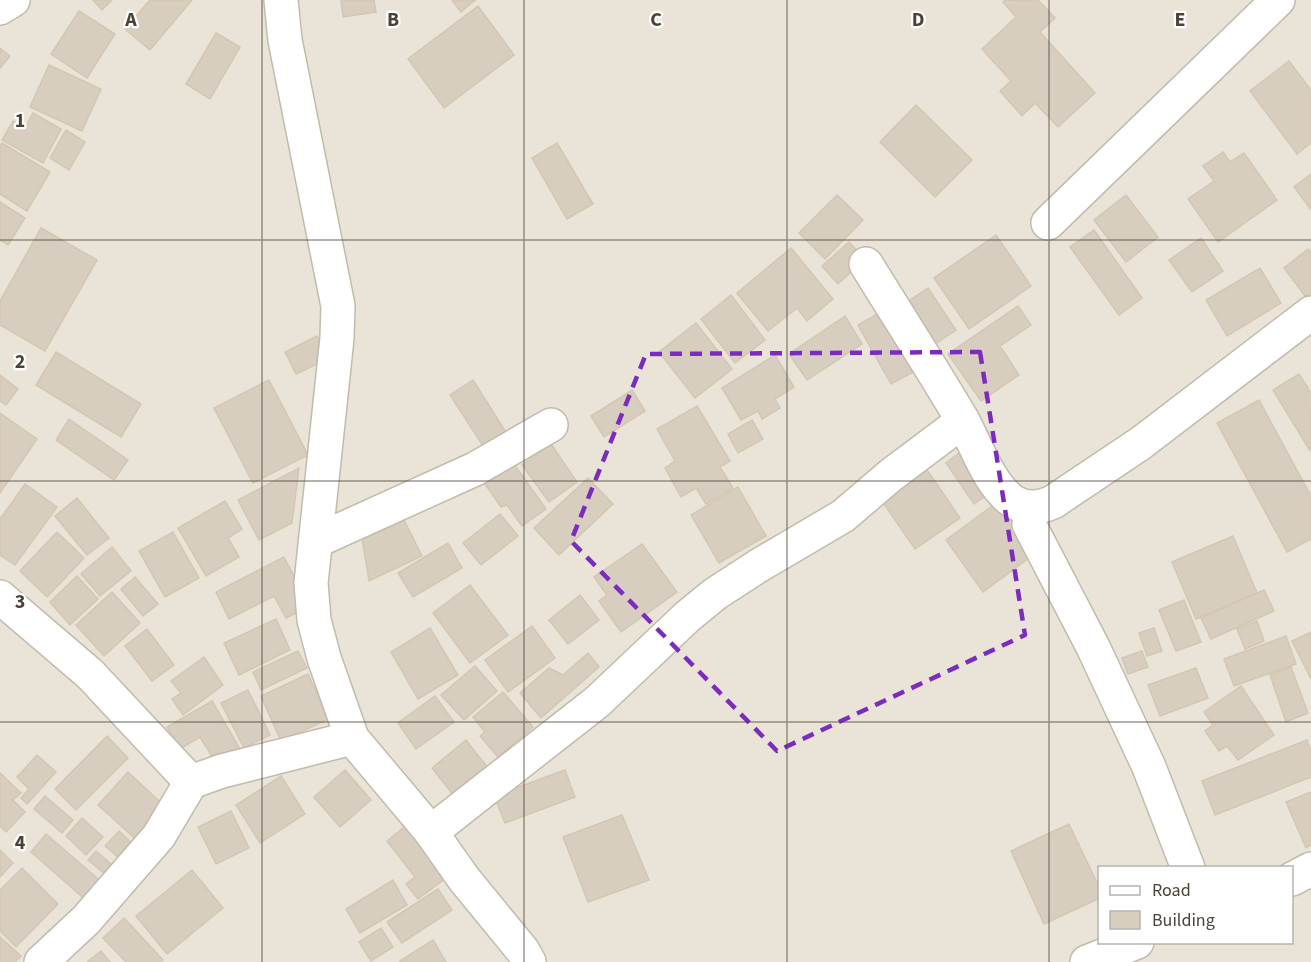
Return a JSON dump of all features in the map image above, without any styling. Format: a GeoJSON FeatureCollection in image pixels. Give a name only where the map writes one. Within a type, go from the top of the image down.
{"type":"FeatureCollection","features":[{"type":"Feature","properties":{"kind":"street"},"geometry":{"type":"LineString","coordinates":[[0,8],[13,0]]}},
{"type":"Feature","properties":{"kind":"street"},"geometry":{"type":"LineString","coordinates":[[281,0],[285,40],[338,306],[337,338],[311,584],[314,620],[324,658],[352,738],[431,832],[464,879],[523,951],[529,962]]}},
{"type":"Feature","properties":{"kind":"street"},"geometry":{"type":"LineString","coordinates":[[1048,223],[1278,0]]}},
{"type":"Feature","properties":{"kind":"street"},"geometry":{"type":"LineString","coordinates":[[866,264],[963,421],[995,483],[1013,501],[1028,507],[1041,507],[1053,502],[1140,443],[1311,313]]}},
{"type":"Feature","properties":{"kind":"street"},"geometry":{"type":"LineString","coordinates":[[431,832],[597,702],[688,616],[715,594],[843,516],[891,475],[963,421]]}},
{"type":"Feature","properties":{"kind":"street"},"geometry":{"type":"LineString","coordinates":[[316,541],[475,469],[552,425]]}},
{"type":"Feature","properties":{"kind":"street"},"geometry":{"type":"LineString","coordinates":[[1029,525],[1093,647],[1139,747],[1188,866]]}},
{"type":"Feature","properties":{"kind":"street"},"geometry":{"type":"LineString","coordinates":[[0,597],[90,674],[191,782]]}},
{"type":"Feature","properties":{"kind":"street"},"geometry":{"type":"LineString","coordinates":[[41,962],[86,920],[159,837],[191,782],[222,771],[352,738]]}},
{"type":"Feature","properties":{"kind":"street"},"geometry":{"type":"LineString","coordinates":[[1293,878],[1311,869]]}},
{"type":"Feature","properties":{"kind":"street"},"geometry":{"type":"LineString","coordinates":[[1087,962],[1132,944]]}},
{"type":"Feature","properties":{"kind":"highlighted area"},"geometry":{"type":"Polygon","coordinates":[[[980,352],[1025,635],[777,751],[571,541],[646,354],[980,352]]]}},
{"type":"Feature","properties":{"kind":"shaded area"},"geometry":{"type":"Polygon","coordinates":[[[0,0],[1311,0],[1311,962],[0,962],[0,0]]]}},
{"type":"Feature","properties":{"kind":"building"},"geometry":{"type":"Polygon","coordinates":[[[93,0],[112,0],[102,10],[93,0]]]}},
{"type":"Feature","properties":{"kind":"building"},"geometry":{"type":"Polygon","coordinates":[[[150,0],[192,0],[150,50],[125,29],[150,0]]]}},
{"type":"Feature","properties":{"kind":"building"},"geometry":{"type":"Polygon","coordinates":[[[341,0],[374,0],[376,12],[343,17],[341,0]]]}},
{"type":"Feature","properties":{"kind":"building"},"geometry":{"type":"Polygon","coordinates":[[[452,0],[475,0],[461,12],[452,0]]]}},
{"type":"Feature","properties":{"kind":"building"},"geometry":{"type":"Polygon","coordinates":[[[1005,0],[1038,0],[1055,18],[1040,32],[1095,93],[1058,127],[1035,103],[1022,116],[1000,91],[1011,81],[982,49],[1016,17],[1003,2],[1005,0]]]}},
{"type":"Feature","properties":{"kind":"building"},"geometry":{"type":"Polygon","coordinates":[[[478,6],[514,55],[444,108],[408,59],[478,6]]]}},
{"type":"Feature","properties":{"kind":"building"},"geometry":{"type":"Polygon","coordinates":[[[79,11],[115,34],[87,78],[51,54],[79,11]]]}},
{"type":"Feature","properties":{"kind":"building"},"geometry":{"type":"Polygon","coordinates":[[[216,33],[240,47],[210,99],[186,84],[216,33]]]}},
{"type":"Feature","properties":{"kind":"building"},"geometry":{"type":"Polygon","coordinates":[[[0,48],[10,56],[0,68],[0,48]]]}},
{"type":"Feature","properties":{"kind":"building"},"geometry":{"type":"Polygon","coordinates":[[[1289,61],[1311,90],[1311,143],[1297,154],[1250,91],[1289,61]]]}},
{"type":"Feature","properties":{"kind":"building"},"geometry":{"type":"Polygon","coordinates":[[[49,65],[101,89],[82,131],[30,107],[49,65]]]}},
{"type":"Feature","properties":{"kind":"building"},"geometry":{"type":"Polygon","coordinates":[[[916,105],[972,160],[935,197],[880,142],[916,105]]]}},
{"type":"Feature","properties":{"kind":"building"},"geometry":{"type":"Polygon","coordinates":[[[33,113],[61,129],[43,163],[2,140],[13,121],[25,128],[33,113]]]}},
{"type":"Feature","properties":{"kind":"building"},"geometry":{"type":"Polygon","coordinates":[[[66,130],[85,142],[69,170],[50,158],[66,130]]]}},
{"type":"Feature","properties":{"kind":"building"},"geometry":{"type":"Polygon","coordinates":[[[2,143],[50,172],[27,211],[0,194],[0,146],[2,143]]]}},
{"type":"Feature","properties":{"kind":"building"},"geometry":{"type":"Polygon","coordinates":[[[557,143],[593,204],[567,219],[532,158],[557,143]]]}},
{"type":"Feature","properties":{"kind":"building"},"geometry":{"type":"Polygon","coordinates":[[[1223,152],[1230,162],[1244,153],[1277,200],[1218,242],[1188,199],[1214,181],[1203,166],[1223,152]]]}},
{"type":"Feature","properties":{"kind":"building"},"geometry":{"type":"Polygon","coordinates":[[[1311,174],[1311,210],[1294,187],[1311,174]]]}},
{"type":"Feature","properties":{"kind":"building"},"geometry":{"type":"Polygon","coordinates":[[[837,195],[863,220],[825,259],[799,233],[837,195]]]}},
{"type":"Feature","properties":{"kind":"building"},"geometry":{"type":"Polygon","coordinates":[[[1126,195],[1158,237],[1126,262],[1094,220],[1126,195]]]}},
{"type":"Feature","properties":{"kind":"building"},"geometry":{"type":"Polygon","coordinates":[[[0,202],[25,218],[8,245],[0,240],[0,202]]]}},
{"type":"Feature","properties":{"kind":"building"},"geometry":{"type":"Polygon","coordinates":[[[41,228],[97,260],[45,351],[0,325],[0,301],[41,228]]]}},
{"type":"Feature","properties":{"kind":"building"},"geometry":{"type":"Polygon","coordinates":[[[1094,230],[1142,298],[1119,315],[1070,247],[1094,230]]]}},
{"type":"Feature","properties":{"kind":"building"},"geometry":{"type":"Polygon","coordinates":[[[996,235],[1031,286],[969,329],[934,278],[996,235]]]}},
{"type":"Feature","properties":{"kind":"building"},"geometry":{"type":"Polygon","coordinates":[[[1201,238],[1223,271],[1192,292],[1169,260],[1201,238]]]}},
{"type":"Feature","properties":{"kind":"building"},"geometry":{"type":"Polygon","coordinates":[[[849,242],[865,259],[838,284],[822,266],[849,242]]]}},
{"type":"Feature","properties":{"kind":"building"},"geometry":{"type":"Polygon","coordinates":[[[791,248],[833,299],[807,321],[797,308],[768,331],[737,293],[791,248]]]}},
{"type":"Feature","properties":{"kind":"building"},"geometry":{"type":"Polygon","coordinates":[[[1308,249],[1311,252],[1311,304],[1284,268],[1308,249]]]}},
{"type":"Feature","properties":{"kind":"building"},"geometry":{"type":"Polygon","coordinates":[[[1260,268],[1281,303],[1227,336],[1206,300],[1260,268]]]}},
{"type":"Feature","properties":{"kind":"building"},"geometry":{"type":"Polygon","coordinates":[[[928,288],[956,330],[935,344],[907,302],[928,288]]]}},
{"type":"Feature","properties":{"kind":"building"},"geometry":{"type":"Polygon","coordinates":[[[731,295],[765,340],[735,363],[701,319],[731,295]]]}},
{"type":"Feature","properties":{"kind":"building"},"geometry":{"type":"Polygon","coordinates":[[[1018,306],[1031,325],[1000,346],[1019,375],[981,401],[948,354],[1018,306]]]}},
{"type":"Feature","properties":{"kind":"building"},"geometry":{"type":"Polygon","coordinates":[[[886,309],[919,369],[891,384],[858,325],[886,309]]]}},
{"type":"Feature","properties":{"kind":"building"},"geometry":{"type":"Polygon","coordinates":[[[845,316],[862,344],[807,380],[789,354],[845,316]]]}},
{"type":"Feature","properties":{"kind":"building"},"geometry":{"type":"Polygon","coordinates":[[[696,323],[732,369],[695,398],[659,352],[696,323]]]}},
{"type":"Feature","properties":{"kind":"building"},"geometry":{"type":"Polygon","coordinates":[[[317,336],[328,359],[296,374],[285,352],[317,336]]]}},
{"type":"Feature","properties":{"kind":"building"},"geometry":{"type":"Polygon","coordinates":[[[56,352],[141,404],[121,437],[36,385],[56,352]]]}},
{"type":"Feature","properties":{"kind":"building"},"geometry":{"type":"Polygon","coordinates":[[[775,355],[794,387],[775,399],[780,408],[762,419],[758,411],[741,420],[722,388],[775,355]]]}},
{"type":"Feature","properties":{"kind":"building"},"geometry":{"type":"Polygon","coordinates":[[[1299,374],[1311,393],[1310,451],[1273,390],[1299,374]]]}},
{"type":"Feature","properties":{"kind":"building"},"geometry":{"type":"Polygon","coordinates":[[[0,375],[18,389],[6,405],[0,401],[0,375]]]}},
{"type":"Feature","properties":{"kind":"building"},"geometry":{"type":"Polygon","coordinates":[[[269,380],[308,455],[253,483],[214,408],[269,380]]]}},
{"type":"Feature","properties":{"kind":"building"},"geometry":{"type":"Polygon","coordinates":[[[473,380],[507,434],[485,449],[450,395],[473,380]]]}},
{"type":"Feature","properties":{"kind":"building"},"geometry":{"type":"Polygon","coordinates":[[[632,390],[645,411],[604,437],[591,416],[632,390]]]}},
{"type":"Feature","properties":{"kind":"building"},"geometry":{"type":"Polygon","coordinates":[[[1259,400],[1311,496],[1311,539],[1287,552],[1217,423],[1259,400]]]}},
{"type":"Feature","properties":{"kind":"building"},"geometry":{"type":"Polygon","coordinates":[[[697,406],[730,461],[720,467],[733,488],[706,504],[696,488],[681,497],[665,468],[675,461],[657,429],[697,406]]]}},
{"type":"Feature","properties":{"kind":"building"},"geometry":{"type":"Polygon","coordinates":[[[0,413],[37,439],[0,493],[0,413]]]}},
{"type":"Feature","properties":{"kind":"building"},"geometry":{"type":"Polygon","coordinates":[[[69,419],[128,460],[114,480],[56,440],[69,419]]]}},
{"type":"Feature","properties":{"kind":"building"},"geometry":{"type":"Polygon","coordinates":[[[752,420],[763,439],[738,453],[728,434],[752,420]]]}},
{"type":"Feature","properties":{"kind":"building"},"geometry":{"type":"Polygon","coordinates":[[[551,444],[577,482],[549,502],[522,465],[551,444]]]}},
{"type":"Feature","properties":{"kind":"building"},"geometry":{"type":"Polygon","coordinates":[[[963,450],[991,492],[974,504],[946,463],[963,450]]]}},
{"type":"Feature","properties":{"kind":"building"},"geometry":{"type":"Polygon","coordinates":[[[514,464],[546,509],[522,526],[507,505],[501,507],[485,484],[514,464]]]}},
{"type":"Feature","properties":{"kind":"building"},"geometry":{"type":"Polygon","coordinates":[[[299,468],[292,523],[259,540],[238,500],[299,468]]]}},
{"type":"Feature","properties":{"kind":"building"},"geometry":{"type":"Polygon","coordinates":[[[927,470],[960,518],[915,549],[882,501],[927,470]]]}},
{"type":"Feature","properties":{"kind":"building"},"geometry":{"type":"Polygon","coordinates":[[[588,478],[613,504],[559,555],[534,528],[588,478]]]}},
{"type":"Feature","properties":{"kind":"building"},"geometry":{"type":"Polygon","coordinates":[[[25,484],[57,507],[15,565],[0,555],[0,519],[25,484]]]}},
{"type":"Feature","properties":{"kind":"building"},"geometry":{"type":"Polygon","coordinates":[[[738,487],[766,536],[719,563],[691,515],[738,487]]]}},
{"type":"Feature","properties":{"kind":"building"},"geometry":{"type":"Polygon","coordinates":[[[77,498],[109,538],[87,555],[55,516],[77,498]]]}},
{"type":"Feature","properties":{"kind":"building"},"geometry":{"type":"Polygon","coordinates":[[[1003,498],[1040,550],[983,592],[946,540],[1003,498]]]}},
{"type":"Feature","properties":{"kind":"building"},"geometry":{"type":"Polygon","coordinates":[[[225,501],[242,529],[228,538],[239,557],[206,576],[178,528],[225,501]]]}},
{"type":"Feature","properties":{"kind":"building"},"geometry":{"type":"Polygon","coordinates":[[[400,512],[422,556],[369,581],[361,532],[400,512]]]}},
{"type":"Feature","properties":{"kind":"building"},"geometry":{"type":"Polygon","coordinates":[[[500,514],[518,536],[481,565],[463,543],[500,514]]]}},
{"type":"Feature","properties":{"kind":"building"},"geometry":{"type":"Polygon","coordinates":[[[57,532],[84,558],[47,597],[20,571],[57,532]]]}},
{"type":"Feature","properties":{"kind":"building"},"geometry":{"type":"Polygon","coordinates":[[[173,532],[199,578],[165,597],[139,551],[173,532]]]}},
{"type":"Feature","properties":{"kind":"building"},"geometry":{"type":"Polygon","coordinates":[[[1233,536],[1257,593],[1196,619],[1172,562],[1233,536]]]}},
{"type":"Feature","properties":{"kind":"building"},"geometry":{"type":"Polygon","coordinates":[[[448,543],[462,568],[413,597],[398,573],[448,543]]]}},
{"type":"Feature","properties":{"kind":"building"},"geometry":{"type":"Polygon","coordinates":[[[642,544],[677,592],[621,632],[599,601],[607,595],[594,577],[642,544]]]}},
{"type":"Feature","properties":{"kind":"building"},"geometry":{"type":"Polygon","coordinates":[[[112,547],[131,571],[100,596],[81,574],[112,547]]]}},
{"type":"Feature","properties":{"kind":"building"},"geometry":{"type":"Polygon","coordinates":[[[284,557],[310,606],[286,618],[274,596],[229,619],[216,592],[284,557]]]}},
{"type":"Feature","properties":{"kind":"building"},"geometry":{"type":"Polygon","coordinates":[[[77,576],[98,599],[70,625],[50,602],[77,576]]]}},
{"type":"Feature","properties":{"kind":"building"},"geometry":{"type":"Polygon","coordinates":[[[135,577],[158,604],[143,616],[121,589],[135,577]]]}},
{"type":"Feature","properties":{"kind":"building"},"geometry":{"type":"Polygon","coordinates":[[[470,585],[508,635],[470,663],[433,613],[470,585]]]}},
{"type":"Feature","properties":{"kind":"building"},"geometry":{"type":"Polygon","coordinates":[[[1264,590],[1274,611],[1211,639],[1201,618],[1264,590]]]}},
{"type":"Feature","properties":{"kind":"building"},"geometry":{"type":"Polygon","coordinates":[[[112,592],[140,623],[104,656],[76,625],[112,592]]]}},
{"type":"Feature","properties":{"kind":"building"},"geometry":{"type":"Polygon","coordinates":[[[580,595],[599,620],[568,644],[549,620],[580,595]]]}},
{"type":"Feature","properties":{"kind":"building"},"geometry":{"type":"Polygon","coordinates":[[[1184,600],[1201,642],[1176,651],[1159,610],[1184,600]]]}},
{"type":"Feature","properties":{"kind":"building"},"geometry":{"type":"Polygon","coordinates":[[[276,619],[290,650],[239,675],[224,643],[276,619]]]}},
{"type":"Feature","properties":{"kind":"building"},"geometry":{"type":"Polygon","coordinates":[[[1257,621],[1264,641],[1245,649],[1237,629],[1257,621]]]}},
{"type":"Feature","properties":{"kind":"building"},"geometry":{"type":"Polygon","coordinates":[[[532,626],[555,658],[508,692],[485,660],[532,626]]]}},
{"type":"Feature","properties":{"kind":"building"},"geometry":{"type":"Polygon","coordinates":[[[430,628],[458,675],[418,699],[391,652],[430,628]]]}},
{"type":"Feature","properties":{"kind":"building"},"geometry":{"type":"Polygon","coordinates":[[[1154,628],[1162,651],[1147,656],[1139,633],[1154,628]]]}},
{"type":"Feature","properties":{"kind":"building"},"geometry":{"type":"Polygon","coordinates":[[[147,629],[174,665],[152,681],[125,646],[147,629]]]}},
{"type":"Feature","properties":{"kind":"building"},"geometry":{"type":"Polygon","coordinates":[[[1311,632],[1311,679],[1292,641],[1311,632]]]}},
{"type":"Feature","properties":{"kind":"building"},"geometry":{"type":"Polygon","coordinates":[[[1286,636],[1296,664],[1234,686],[1224,659],[1286,636]]]}},
{"type":"Feature","properties":{"kind":"building"},"geometry":{"type":"Polygon","coordinates":[[[298,651],[307,668],[261,690],[253,672],[298,651]]]}},
{"type":"Feature","properties":{"kind":"building"},"geometry":{"type":"Polygon","coordinates":[[[1142,651],[1148,667],[1128,674],[1122,658],[1142,651]]]}},
{"type":"Feature","properties":{"kind":"building"},"geometry":{"type":"Polygon","coordinates":[[[588,653],[599,667],[541,718],[520,693],[549,668],[563,675],[588,653]]]}},
{"type":"Feature","properties":{"kind":"building"},"geometry":{"type":"Polygon","coordinates":[[[204,657],[223,685],[183,715],[172,699],[181,693],[171,681],[204,657]]]}},
{"type":"Feature","properties":{"kind":"building"},"geometry":{"type":"Polygon","coordinates":[[[475,666],[497,691],[464,720],[441,695],[475,666]]]}},
{"type":"Feature","properties":{"kind":"building"},"geometry":{"type":"Polygon","coordinates":[[[1291,667],[1308,713],[1286,722],[1270,675],[1291,667]]]}},
{"type":"Feature","properties":{"kind":"building"},"geometry":{"type":"Polygon","coordinates":[[[1196,668],[1208,698],[1160,716],[1148,685],[1196,668]]]}},
{"type":"Feature","properties":{"kind":"building"},"geometry":{"type":"Polygon","coordinates":[[[308,674],[329,719],[281,741],[261,696],[308,674]]]}},
{"type":"Feature","properties":{"kind":"building"},"geometry":{"type":"Polygon","coordinates":[[[1241,686],[1274,735],[1238,760],[1227,746],[1219,751],[1205,731],[1213,725],[1204,712],[1241,686]]]}},
{"type":"Feature","properties":{"kind":"building"},"geometry":{"type":"Polygon","coordinates":[[[248,690],[270,735],[244,748],[221,703],[248,690]]]}},
{"type":"Feature","properties":{"kind":"building"},"geometry":{"type":"Polygon","coordinates":[[[503,692],[533,727],[498,757],[480,736],[485,732],[473,717],[503,692]]]}},
{"type":"Feature","properties":{"kind":"building"},"geometry":{"type":"Polygon","coordinates":[[[435,696],[454,722],[416,749],[398,723],[435,696]]]}},
{"type":"Feature","properties":{"kind":"building"},"geometry":{"type":"Polygon","coordinates":[[[212,701],[240,749],[216,763],[200,737],[180,749],[167,727],[212,701]]]}},
{"type":"Feature","properties":{"kind":"building"},"geometry":{"type":"Polygon","coordinates":[[[107,736],[128,758],[76,810],[55,789],[107,736]]]}},
{"type":"Feature","properties":{"kind":"building"},"geometry":{"type":"Polygon","coordinates":[[[466,740],[488,768],[454,796],[432,768],[466,740]]]}},
{"type":"Feature","properties":{"kind":"building"},"geometry":{"type":"Polygon","coordinates":[[[1307,740],[1311,752],[1311,777],[1215,815],[1202,781],[1307,740]]]}},
{"type":"Feature","properties":{"kind":"building"},"geometry":{"type":"Polygon","coordinates":[[[37,755],[56,772],[27,804],[21,798],[29,789],[17,777],[37,755]]]}},
{"type":"Feature","properties":{"kind":"building"},"geometry":{"type":"Polygon","coordinates":[[[345,770],[371,800],[340,827],[314,797],[345,770]]]}},
{"type":"Feature","properties":{"kind":"building"},"geometry":{"type":"Polygon","coordinates":[[[565,770],[575,797],[505,823],[494,796],[565,770]]]}},
{"type":"Feature","properties":{"kind":"building"},"geometry":{"type":"Polygon","coordinates":[[[128,772],[171,812],[141,844],[98,805],[128,772]]]}},
{"type":"Feature","properties":{"kind":"building"},"geometry":{"type":"Polygon","coordinates":[[[0,773],[21,793],[13,800],[25,812],[6,832],[0,826],[0,773]]]}},
{"type":"Feature","properties":{"kind":"building"},"geometry":{"type":"Polygon","coordinates":[[[281,776],[305,814],[260,843],[236,805],[281,776]]]}},
{"type":"Feature","properties":{"kind":"building"},"geometry":{"type":"Polygon","coordinates":[[[1311,792],[1311,845],[1306,848],[1286,802],[1311,792]]]}},
{"type":"Feature","properties":{"kind":"building"},"geometry":{"type":"Polygon","coordinates":[[[45,796],[73,820],[62,833],[34,809],[45,796]]]}},
{"type":"Feature","properties":{"kind":"building"},"geometry":{"type":"Polygon","coordinates":[[[231,811],[249,848],[216,864],[198,827],[231,811]]]}},
{"type":"Feature","properties":{"kind":"building"},"geometry":{"type":"Polygon","coordinates":[[[622,815],[649,880],[588,902],[563,837],[622,815]]]}},
{"type":"Feature","properties":{"kind":"building"},"geometry":{"type":"Polygon","coordinates":[[[82,818],[103,837],[86,855],[66,836],[82,818]]]}},
{"type":"Feature","properties":{"kind":"building"},"geometry":{"type":"Polygon","coordinates":[[[408,824],[450,875],[418,899],[406,884],[415,877],[387,841],[408,824]]]}},
{"type":"Feature","properties":{"kind":"building"},"geometry":{"type":"Polygon","coordinates":[[[1069,824],[1098,885],[1098,899],[1044,924],[1011,851],[1069,824]]]}},
{"type":"Feature","properties":{"kind":"building"},"geometry":{"type":"Polygon","coordinates":[[[119,831],[140,851],[127,865],[105,846],[119,831]]]}},
{"type":"Feature","properties":{"kind":"building"},"geometry":{"type":"Polygon","coordinates":[[[46,834],[104,884],[88,902],[31,852],[46,834]]]}},
{"type":"Feature","properties":{"kind":"building"},"geometry":{"type":"Polygon","coordinates":[[[0,850],[13,863],[0,877],[0,850]]]}},
{"type":"Feature","properties":{"kind":"building"},"geometry":{"type":"Polygon","coordinates":[[[96,851],[120,872],[112,880],[88,860],[96,851]]]}},
{"type":"Feature","properties":{"kind":"building"},"geometry":{"type":"Polygon","coordinates":[[[22,868],[58,904],[16,947],[0,931],[0,890],[22,868]]]}},
{"type":"Feature","properties":{"kind":"building"},"geometry":{"type":"Polygon","coordinates":[[[192,870],[223,908],[167,954],[136,916],[192,870]]]}},
{"type":"Feature","properties":{"kind":"building"},"geometry":{"type":"Polygon","coordinates":[[[393,880],[407,905],[360,933],[346,909],[393,880]]]}},
{"type":"Feature","properties":{"kind":"building"},"geometry":{"type":"Polygon","coordinates":[[[438,889],[452,910],[402,943],[387,922],[438,889]]]}},
{"type":"Feature","properties":{"kind":"building"},"geometry":{"type":"Polygon","coordinates":[[[124,918],[163,960],[161,962],[126,962],[103,938],[124,918]]]}},
{"type":"Feature","properties":{"kind":"building"},"geometry":{"type":"Polygon","coordinates":[[[381,928],[393,947],[371,961],[359,942],[381,928]]]}},
{"type":"Feature","properties":{"kind":"building"},"geometry":{"type":"Polygon","coordinates":[[[0,937],[21,956],[15,962],[0,962],[0,937]]]}},
{"type":"Feature","properties":{"kind":"building"},"geometry":{"type":"Polygon","coordinates":[[[433,940],[446,962],[400,962],[400,961],[433,940]]]}},
{"type":"Feature","properties":{"kind":"building"},"geometry":{"type":"Polygon","coordinates":[[[101,951],[110,962],[87,962],[101,951]]]}}]}
